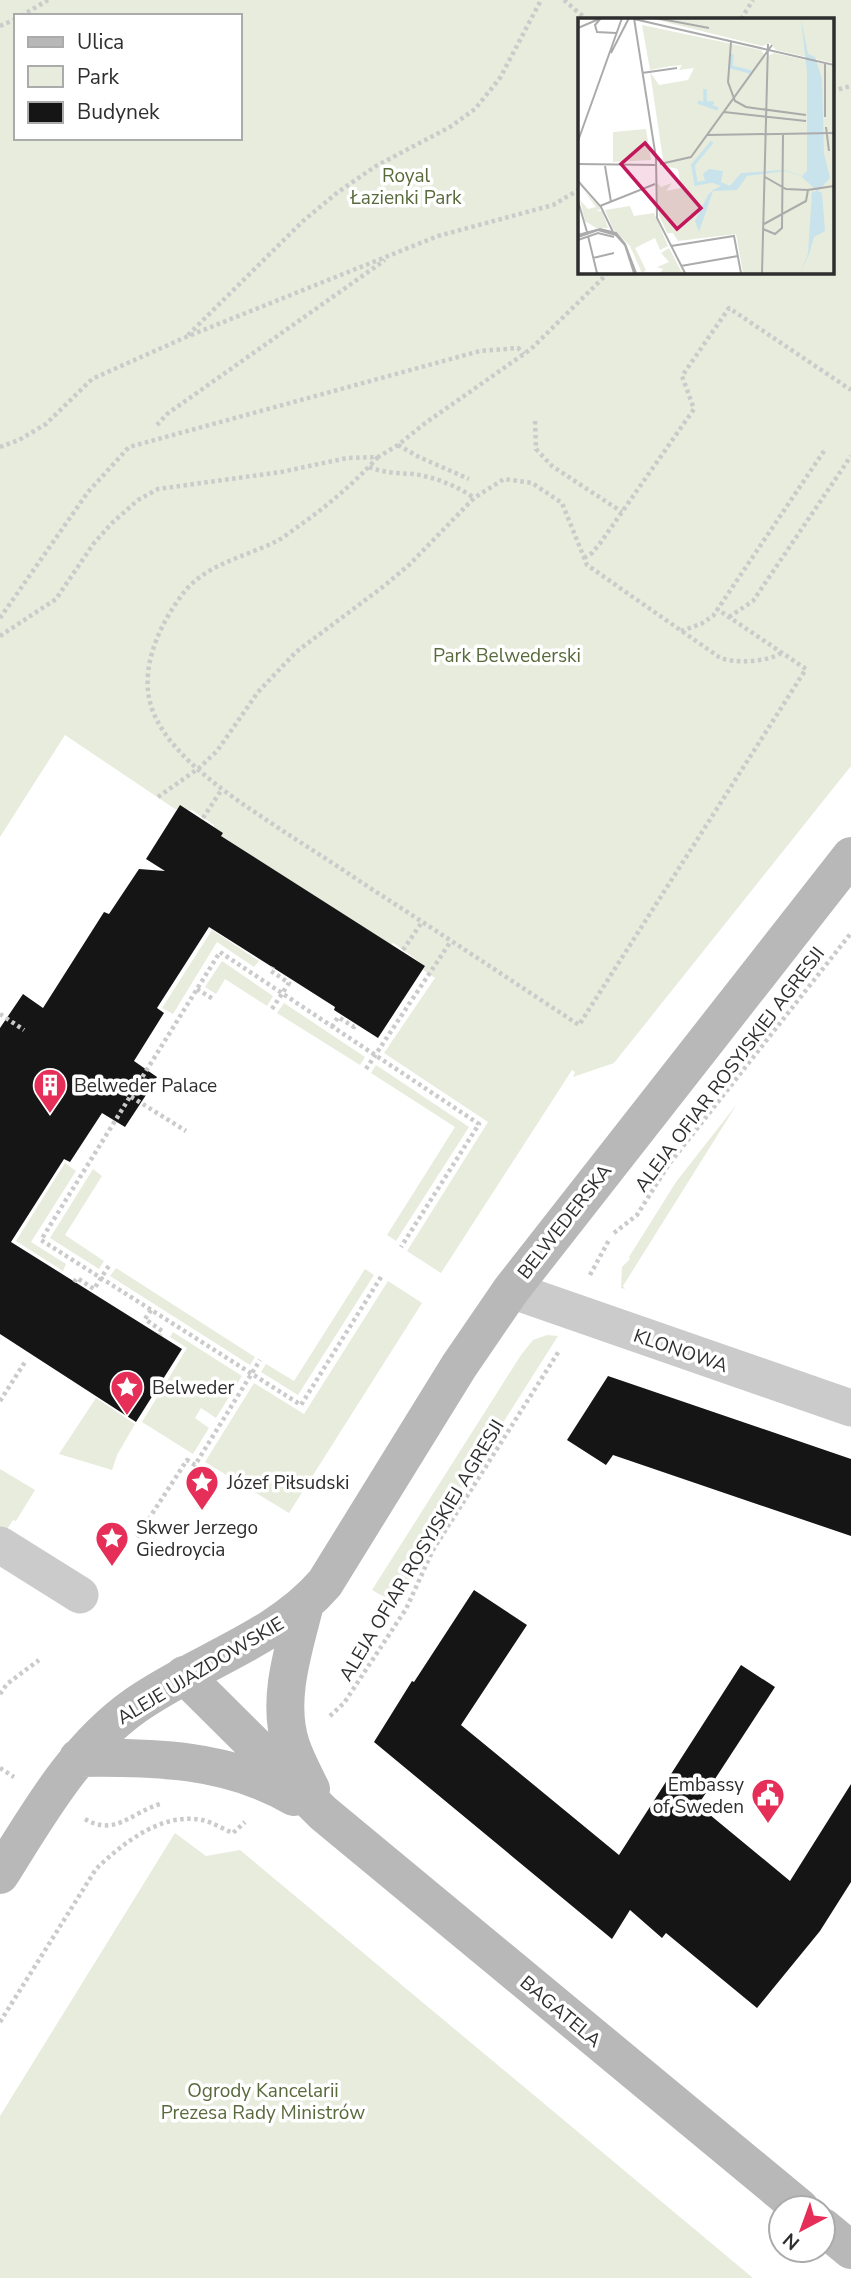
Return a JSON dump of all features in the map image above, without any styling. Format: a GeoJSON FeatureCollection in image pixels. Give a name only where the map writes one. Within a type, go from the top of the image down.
{"type":"FeatureCollection","features":[{"type":"Feature","properties":{"kind":"street","name":"BELWEDERSKA"},"geometry":{"type":"LineString","coordinates":[[305,1604],[325,1583],[459,1366],[510,1290],[851,856]]}},
{"type":"Feature","properties":{"kind":"street","name":"KLONOWA"},"geometry":{"type":"LineString","coordinates":[[510,1290],[851,1408]]}},
{"type":"Feature","properties":{"kind":"street"},"geometry":{"type":"LineString","coordinates":[[0,1545],[80,1595]]}},
{"type":"Feature","properties":{"kind":"street","name":"ALEJE UJAZDOWSKIE"},"geometry":{"type":"LineString","coordinates":[[0,1875],[49,1798],[94,1739],[117,1719],[184,1675],[264,1633],[305,1604]]}},
{"type":"Feature","properties":{"kind":"street"},"geometry":{"type":"LineString","coordinates":[[305,1604],[290,1665],[286,1718],[290,1744],[323,1813]]}},
{"type":"Feature","properties":{"kind":"street","name":"BAGATELA"},"geometry":{"type":"LineString","coordinates":[[184,1675],[323,1813],[783,2194]]}},
{"type":"Feature","properties":{"kind":"street","name":"BAGATELA"},"geometry":{"type":"LineString","coordinates":[[78,1758],[144,1757],[213,1765],[250,1776],[323,1813]]}},
{"type":"Feature","properties":{"kind":"street"},"geometry":{"type":"LineString","coordinates":[[837,2238],[851,2250]]}},
{"type":"Feature","properties":{"kind":"path"},"geometry":{"type":"LineString","coordinates":[[24,14],[48,0]]}},
{"type":"Feature","properties":{"kind":"path"},"geometry":{"type":"LineString","coordinates":[[186,337],[303,221],[338,192],[376,166],[450,127],[475,109],[500,78],[541,0]]}},
{"type":"Feature","properties":{"kind":"path"},"geometry":{"type":"LineString","coordinates":[[564,0],[585,18]]}},
{"type":"Feature","properties":{"kind":"path"},"geometry":{"type":"LineString","coordinates":[[742,18],[753,0]]}},
{"type":"Feature","properties":{"kind":"path"},"geometry":{"type":"LineString","coordinates":[[834,90],[851,86]]}},
{"type":"Feature","properties":{"kind":"path"},"geometry":{"type":"LineString","coordinates":[[0,447],[19,440],[46,424],[92,379],[186,337],[438,236],[553,205],[578,189]]}},
{"type":"Feature","properties":{"kind":"path"},"geometry":{"type":"LineString","coordinates":[[157,425],[167,414],[391,256]]}},
{"type":"Feature","properties":{"kind":"path"},"geometry":{"type":"LineString","coordinates":[[608,273],[546,336],[379,457],[335,500],[279,540],[239,556],[186,589],[174,606],[150,658],[146,687],[153,713],[175,747],[222,789],[579,1025],[806,669],[718,610]]}},
{"type":"Feature","properties":{"kind":"path"},"geometry":{"type":"LineString","coordinates":[[584,558],[592,553],[694,409],[682,376],[729,308],[851,390]]}},
{"type":"Feature","properties":{"kind":"path"},"geometry":{"type":"LineString","coordinates":[[0,618],[88,492],[129,447],[480,351],[518,348],[524,354]]}},
{"type":"Feature","properties":{"kind":"path"},"geometry":{"type":"LineString","coordinates":[[535,421],[536,449],[572,480],[622,512]]}},
{"type":"Feature","properties":{"kind":"path"},"geometry":{"type":"LineString","coordinates":[[398,445],[469,479]]}},
{"type":"Feature","properties":{"kind":"path"},"geometry":{"type":"LineString","coordinates":[[681,631],[701,624],[718,610],[826,448]]}},
{"type":"Feature","properties":{"kind":"path"},"geometry":{"type":"LineString","coordinates":[[729,617],[753,601],[851,456]]}},
{"type":"Feature","properties":{"kind":"path"},"geometry":{"type":"LineString","coordinates":[[0,636],[56,599],[94,543],[112,523],[138,500],[158,489],[281,472],[347,458],[379,457]]}},
{"type":"Feature","properties":{"kind":"path"},"geometry":{"type":"LineString","coordinates":[[369,467],[382,472],[438,480],[474,498]]}},
{"type":"Feature","properties":{"kind":"path"},"geometry":{"type":"LineString","coordinates":[[158,797],[199,768],[217,751],[270,677],[314,637],[368,599],[409,565],[474,498],[504,479],[532,483],[562,503],[587,565],[719,657],[728,660],[770,658],[781,653]]}},
{"type":"Feature","properties":{"kind":"path"},"geometry":{"type":"LineString","coordinates":[[203,818],[222,789]]}},
{"type":"Feature","properties":{"kind":"path"},"geometry":{"type":"LineString","coordinates":[[403,950],[422,922]]}},
{"type":"Feature","properties":{"kind":"path","name":"ALEJA OFIAR ROSYJSKIEJ AGRESJI"},"geometry":{"type":"LineString","coordinates":[[589,1278],[615,1231],[637,1215],[669,1164],[851,933]]}},
{"type":"Feature","properties":{"kind":"path"},"geometry":{"type":"LineString","coordinates":[[366,1069],[451,941]]}},
{"type":"Feature","properties":{"kind":"path"},"geometry":{"type":"LineString","coordinates":[[382,1277],[301,1405],[41,1240],[127,1094],[220,952],[479,1124],[401,1247]]}},
{"type":"Feature","properties":{"kind":"path"},"geometry":{"type":"LineString","coordinates":[[272,1009],[289,983],[271,971],[273,967]]}},
{"type":"Feature","properties":{"kind":"path"},"geometry":{"type":"LineString","coordinates":[[197,989],[213,999]]}},
{"type":"Feature","properties":{"kind":"path"},"geometry":{"type":"LineString","coordinates":[[0,1014],[24,1030]]}},
{"type":"Feature","properties":{"kind":"path"},"geometry":{"type":"LineString","coordinates":[[332,1027],[338,1017],[354,1027],[356,1024]]}},
{"type":"Feature","properties":{"kind":"path"},"geometry":{"type":"LineString","coordinates":[[127,1094],[186,1131]]}},
{"type":"Feature","properties":{"kind":"path"},"geometry":{"type":"LineString","coordinates":[[74,1282],[77,1278],[94,1289],[110,1264]]}},
{"type":"Feature","properties":{"kind":"path"},"geometry":{"type":"LineString","coordinates":[[151,1310],[145,1319],[162,1331],[160,1335]]}},
{"type":"Feature","properties":{"kind":"path","name":"ALEJA OFIAR ROSYJSKIEJ AGRESJI"},"geometry":{"type":"LineString","coordinates":[[328,1718],[344,1703],[400,1618],[416,1590],[433,1550],[563,1344]]}},
{"type":"Feature","properties":{"kind":"path"},"geometry":{"type":"LineString","coordinates":[[137,1537],[187,1460],[195,1465],[260,1360]]}},
{"type":"Feature","properties":{"kind":"path"},"geometry":{"type":"LineString","coordinates":[[0,1401],[25,1362]]}},
{"type":"Feature","properties":{"kind":"path"},"geometry":{"type":"LineString","coordinates":[[0,1694],[7,1684],[39,1660]]}},
{"type":"Feature","properties":{"kind":"path"},"geometry":{"type":"LineString","coordinates":[[0,1768],[11,1775]]}},
{"type":"Feature","properties":{"kind":"path"},"geometry":{"type":"LineString","coordinates":[[93,1825],[107,1827],[119,1824],[150,1807],[170,1801]]}},
{"type":"Feature","properties":{"kind":"path"},"geometry":{"type":"LineString","coordinates":[[0,2022],[96,1869],[115,1850],[159,1825],[180,1819],[202,1820],[233,1833],[247,1821]]}},
{"type":"Feature","properties":{"kind":"green space","name":"Park Belwederski"},"geometry":{"type":"Polygon","coordinates":[[[0,0],[851,0],[851,766],[614,1063],[573,1077],[575,1072],[572,1070],[441,1273],[407,1251],[488,1122],[384,1053],[435,978],[423,970],[425,966],[395,944],[391,945],[221,836],[214,825],[192,810],[175,809],[65,735],[0,837],[0,0]]]}},
{"type":"Feature","properties":{"kind":"green space"},"geometry":{"type":"Polygon","coordinates":[[[212,930],[259,961],[254,967],[217,942],[173,1014],[162,1008],[212,930]]]}},
{"type":"Feature","properties":{"kind":"green space"},"geometry":{"type":"Polygon","coordinates":[[[222,961],[273,996],[267,1006],[225,979],[216,994],[205,987],[222,961]]]}},
{"type":"Feature","properties":{"kind":"green space"},"geometry":{"type":"Polygon","coordinates":[[[284,1003],[365,1057],[360,1065],[277,1013],[284,1003]]]}},
{"type":"Feature","properties":{"kind":"green space"},"geometry":{"type":"Polygon","coordinates":[[[376,1065],[469,1127],[396,1241],[387,1235],[455,1127],[371,1073],[376,1065]]]}},
{"type":"Feature","properties":{"kind":"green space"},"geometry":{"type":"Polygon","coordinates":[[[737,1104],[623,1286],[625,1289],[621,1288],[622,1267],[630,1259],[676,1182],[737,1104]]]}},
{"type":"Feature","properties":{"kind":"green space"},"geometry":{"type":"Polygon","coordinates":[[[65,1163],[76,1171],[31,1242],[66,1264],[63,1271],[16,1241],[65,1163]]]}},
{"type":"Feature","properties":{"kind":"green space"},"geometry":{"type":"Polygon","coordinates":[[[93,1169],[102,1176],[65,1235],[104,1261],[99,1269],[50,1238],[93,1169]]]}},
{"type":"Feature","properties":{"kind":"green space"},"geometry":{"type":"Polygon","coordinates":[[[116,1268],[255,1357],[250,1365],[110,1276],[116,1268]]]}},
{"type":"Feature","properties":{"kind":"green space"},"geometry":{"type":"Polygon","coordinates":[[[365,1269],[374,1275],[298,1395],[261,1372],[266,1364],[294,1381],[365,1269]]]}},
{"type":"Feature","properties":{"kind":"green space"},"geometry":{"type":"Polygon","coordinates":[[[388,1281],[422,1303],[289,1513],[205,1462],[254,1383],[304,1414],[388,1281]]]}},
{"type":"Feature","properties":{"kind":"green space"},"geometry":{"type":"Polygon","coordinates":[[[173,1332],[242,1376],[216,1418],[201,1408],[195,1418],[209,1428],[193,1454],[142,1422],[187,1348],[170,1337],[173,1332]]]}},
{"type":"Feature","properties":{"kind":"green space"},"geometry":{"type":"Polygon","coordinates":[[[547,1335],[558,1336],[421,1552],[407,1588],[397,1604],[372,1590],[521,1355],[533,1340],[547,1335]]]}},
{"type":"Feature","properties":{"kind":"green space"},"geometry":{"type":"Polygon","coordinates":[[[96,1398],[135,1424],[117,1455],[112,1470],[59,1454],[96,1398]]]}},
{"type":"Feature","properties":{"kind":"green space"},"geometry":{"type":"Polygon","coordinates":[[[0,1469],[35,1490],[16,1521],[13,1520],[0,1540],[0,1469]]]}},
{"type":"Feature","properties":{"kind":"green space","name":"Ogrody Kancelarii Prezesa Rady Ministrów"},"geometry":{"type":"Polygon","coordinates":[[[175,1833],[206,1856],[240,1850],[753,2278],[0,2278],[0,2116],[175,1833]]]}},
{"type":"Feature","properties":{"kind":"building","name":"Belweder Palace"},"geometry":{"type":"Polygon","coordinates":[[[180,805],[223,833],[221,836],[425,966],[378,1038],[334,1010],[335,1007],[209,927],[157,1008],[164,1013],[134,1061],[157,1077],[148,1092],[125,1127],[102,1113],[70,1162],[64,1159],[11,1242],[182,1349],[136,1422],[0,1334],[0,1028],[23,994],[43,1008],[104,912],[109,914],[139,869],[165,871],[146,859],[180,805]]]}},
{"type":"Feature","properties":{"kind":"building"},"geometry":{"type":"Polygon","coordinates":[[[608,1376],[851,1459],[851,1536],[613,1455],[606,1465],[567,1440],[608,1376]]]}},
{"type":"Feature","properties":{"kind":"building"},"geometry":{"type":"Polygon","coordinates":[[[474,1590],[527,1625],[461,1725],[619,1855],[741,1665],[775,1687],[698,1805],[790,1881],[851,1784],[851,1882],[820,1931],[757,2008],[666,1933],[662,1938],[630,1910],[612,1939],[374,1742],[474,1590]]]}},
{"type":"Feature","properties":{"kind":"place","name":"Belweder Palace"},"geometry":{"type":"Point","coordinates":[50,1115]}},
{"type":"Feature","properties":{"kind":"place","name":"Belweder"},"geometry":{"type":"Point","coordinates":[127,1417]}},
{"type":"Feature","properties":{"kind":"place","name":"Józef Piłsudski"},"geometry":{"type":"Point","coordinates":[202,1512]}},
{"type":"Feature","properties":{"kind":"place","name":"Skwer Jerzego Giedroycia"},"geometry":{"type":"Point","coordinates":[112,1568]}},
{"type":"Feature","properties":{"kind":"place","name":"Embassy of Sweden"},"geometry":{"type":"Point","coordinates":[768,1825]}},
{"type":"Feature","properties":{"kind":"park label","name":"Royal Łazienki Park"},"geometry":{"type":"Point","coordinates":[406,186]}}]}
